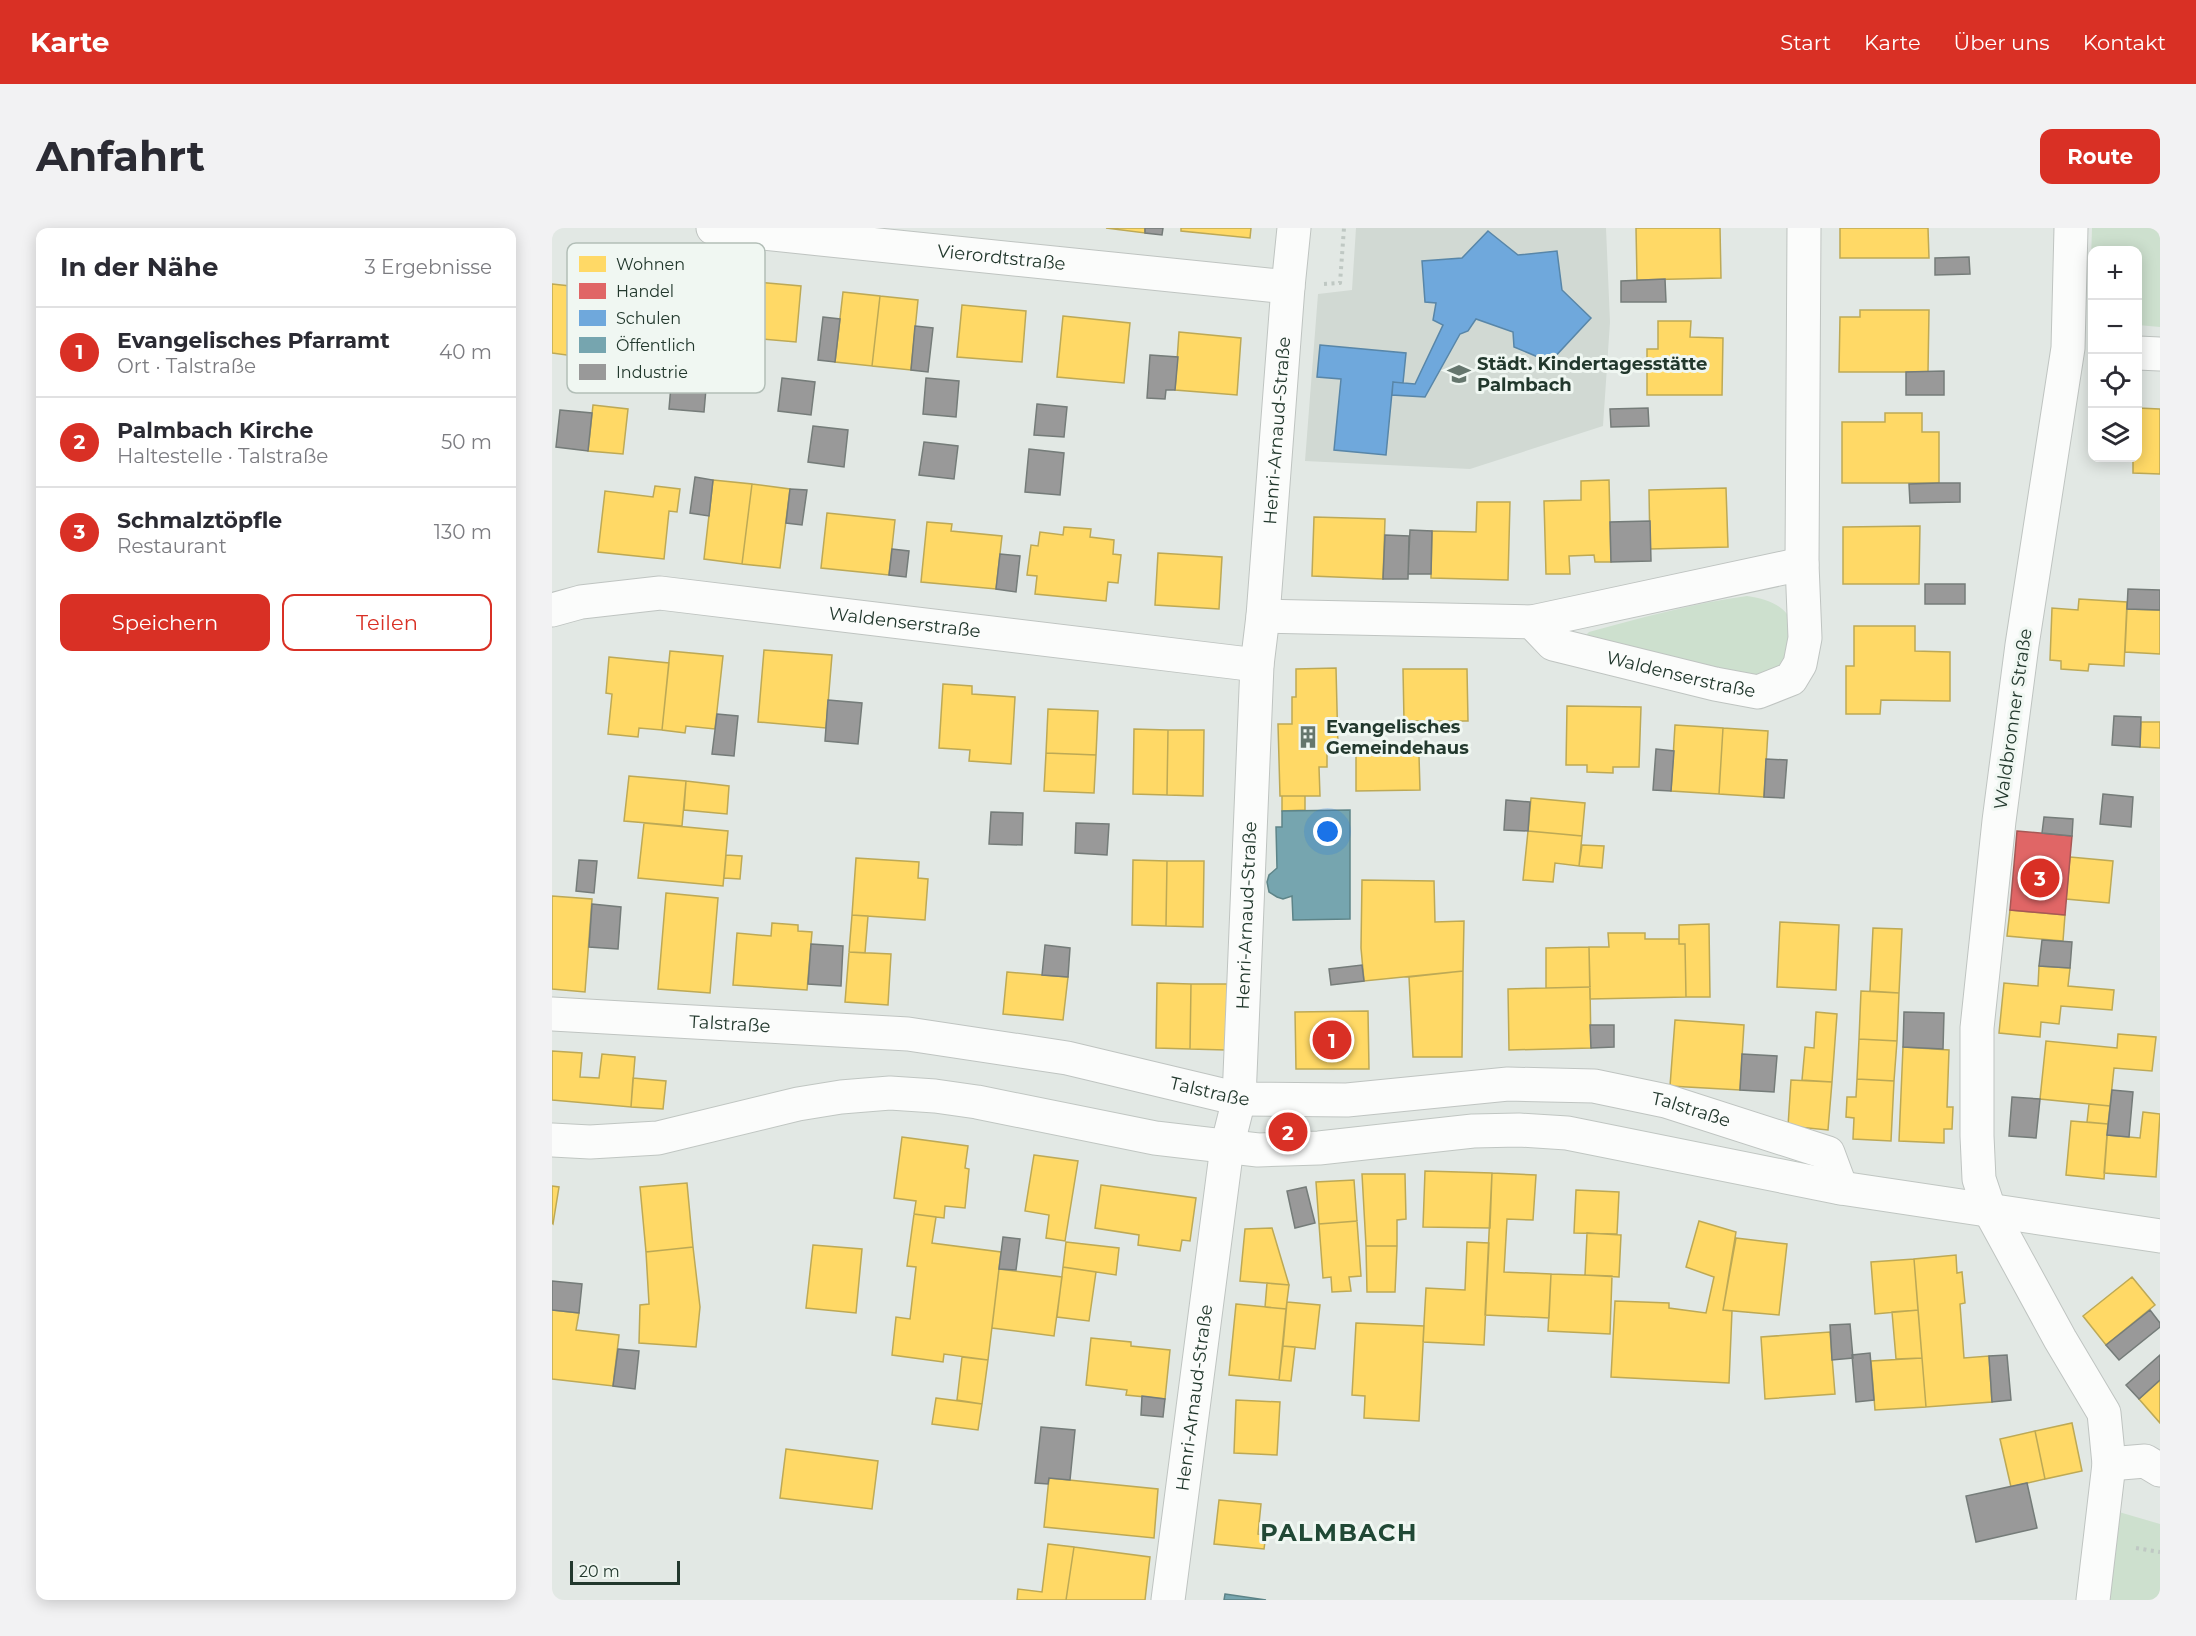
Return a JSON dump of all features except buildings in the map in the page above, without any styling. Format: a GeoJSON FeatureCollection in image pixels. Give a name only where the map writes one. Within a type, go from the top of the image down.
{"type":"FeatureCollection","features":[{"type":"Feature","properties":{"kind":"street","name":"Vierordtstraße"},"geometry":{"type":"LineString","coordinates":[[713,228],[1288,287]]}},
{"type":"Feature","properties":{"kind":"street","name":"Henri-Arnaud-Straße"},"geometry":{"type":"LineString","coordinates":[[1168,1600],[1227,1147],[1239,1099],[1257,665],[1263,616],[1294,228]]}},
{"type":"Feature","properties":{"kind":"street","name":"Waldenserstraße"},"geometry":{"type":"LineString","coordinates":[[1532,622],[1553,644],[1715,684],[1758,692],[1791,679],[1800,664],[1805,638],[1802,564],[1804,228]]}},
{"type":"Feature","properties":{"kind":"street","name":"Waldbronner Straße"},"geometry":{"type":"LineString","coordinates":[[2072,228],[2080,349],[2021,656],[2000,821],[1977,1028],[1979,1179],[1989,1209],[2060,1339],[2104,1413],[2109,1464],[2093,1600]]}},
{"type":"Feature","properties":{"kind":"street"},"geometry":{"type":"LineString","coordinates":[[2142,353],[2160,354]]}},
{"type":"Feature","properties":{"kind":"street"},"geometry":{"type":"LineString","coordinates":[[1263,616],[1532,622],[1802,564]]}},
{"type":"Feature","properties":{"kind":"street","name":"Waldenserstraße"},"geometry":{"type":"LineString","coordinates":[[552,609],[581,602],[660,593],[1257,665]]}},
{"type":"Feature","properties":{"kind":"street","name":"Talstraße"},"geometry":{"type":"LineString","coordinates":[[552,1014],[908,1034],[1067,1058],[1239,1099],[1347,1100],[1508,1084],[1594,1086],[1666,1101],[1828,1153],[1841,1188]]}},
{"type":"Feature","properties":{"kind":"street"},"geometry":{"type":"LineString","coordinates":[[552,1140],[590,1142],[658,1138],[798,1104],[841,1096],[890,1093],[977,1102],[1155,1138],[1258,1150],[1319,1148],[1473,1131],[1519,1130],[1567,1133],[1841,1188],[2160,1236]]}},
{"type":"Feature","properties":{"kind":"street"},"geometry":{"type":"LineString","coordinates":[[2109,1464],[2145,1461],[2160,1470]]}},
{"type":"Feature","properties":{"kind":"path"},"geometry":{"type":"LineString","coordinates":[[2126,1547],[2160,1552]]}},
{"type":"Feature","properties":{"kind":"shaded area","name":"Städt. Kindertagesstätte Palmbach"},"geometry":{"type":"Polygon","coordinates":[[[1356,228],[1606,228],[1610,322],[1603,426],[1470,469],[1305,461],[1318,294],[1352,290],[1356,228]]]}},
{"type":"Feature","properties":{"kind":"green space"},"geometry":{"type":"Polygon","coordinates":[[[2092,228],[2160,228],[2160,327],[2142,325],[2142,246],[2091,246],[2092,228]]]}},
{"type":"Feature","properties":{"kind":"green space"},"geometry":{"type":"Polygon","coordinates":[[[1747,596],[1769,601],[1781,608],[1793,627],[1793,640],[1788,661],[1762,676],[1729,672],[1585,636],[1589,632],[1668,611],[1747,596]]]}},
{"type":"Feature","properties":{"kind":"green space"},"geometry":{"type":"Polygon","coordinates":[[[2119,1512],[2160,1524],[2160,1600],[2110,1600],[2119,1512]]]}},
{"type":"Feature","properties":{"kind":"place","name":"Städt. Kindertagesstätte Palmbach"},"geometry":{"type":"Point","coordinates":[1459,374]}},
{"type":"Feature","properties":{"kind":"place","name":"Evangelisches Gemeindehaus"},"geometry":{"type":"Point","coordinates":[1308,737]}},
{"type":"Feature","properties":{"kind":"place","name":"Schmalztöpfle"},"geometry":{"type":"Point","coordinates":[2040,878]}},
{"type":"Feature","properties":{"kind":"place","name":"Evangelisches Pfarramt"},"geometry":{"type":"Point","coordinates":[1332,1040]}},
{"type":"Feature","properties":{"kind":"place","name":"Palmbach Kirche"},"geometry":{"type":"Point","coordinates":[1288,1132]}},
{"type":"Feature","properties":{"kind":"district","name":"PALMBACH"},"geometry":{"type":"Point","coordinates":[1339,1532]}}]}
